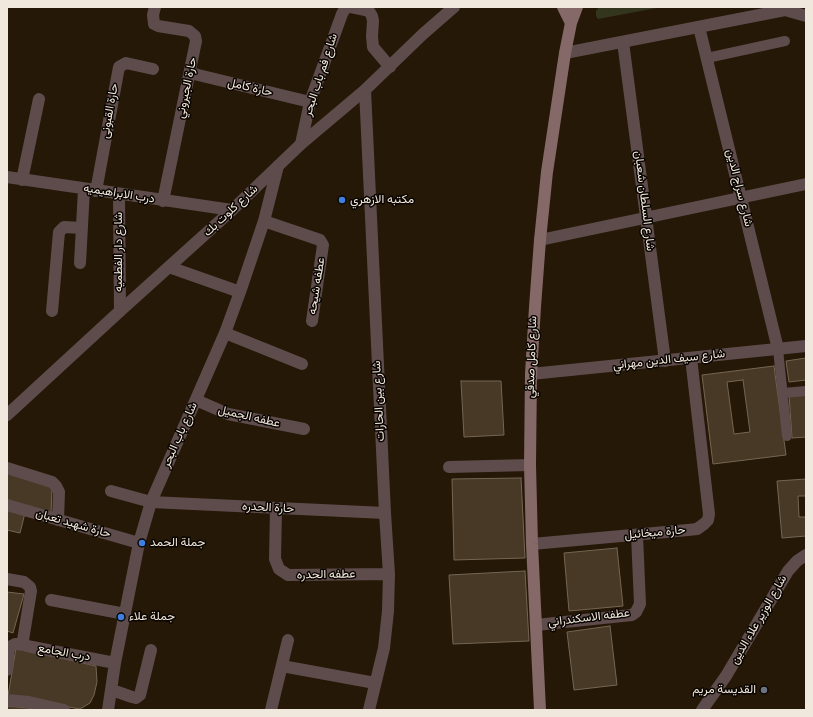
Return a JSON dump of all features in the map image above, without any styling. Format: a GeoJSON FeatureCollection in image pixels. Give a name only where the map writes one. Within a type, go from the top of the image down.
{"type":"FeatureCollection","features":[{"type":"Feature","properties":{"kind":"main road"},"geometry":{"type":"LineString","coordinates":[[563,7],[571,23]]}},
{"type":"Feature","properties":{"kind":"main road","name":"شارع كامل صدقي"},"geometry":{"type":"LineString","coordinates":[[540,710],[532,544],[530,465],[531,374],[540,240],[548,165],[571,23],[576,7]]}},
{"type":"Feature","properties":{"kind":"street","name":"حارة الجبروني"},"geometry":{"type":"LineString","coordinates":[[155,7],[152,15],[154,24],[189,31],[195,36],[196,41],[163,201]]}},
{"type":"Feature","properties":{"kind":"street","name":"شارع فم باب البحر"},"geometry":{"type":"LineString","coordinates":[[301,144],[310,102],[342,14],[346,7]]}},
{"type":"Feature","properties":{"kind":"street"},"geometry":{"type":"LineString","coordinates":[[350,7],[369,11],[373,21],[373,47],[390,66]]}},
{"type":"Feature","properties":{"kind":"street","name":"شارع كلوت بك"},"geometry":{"type":"LineString","coordinates":[[7,415],[232,210],[301,144],[365,90],[454,7]]}},
{"type":"Feature","properties":{"kind":"street"},"geometry":{"type":"LineString","coordinates":[[566,53],[785,10],[806,16]]}},
{"type":"Feature","properties":{"kind":"street","name":"شارع سراج الدين"},"geometry":{"type":"LineString","coordinates":[[699,27],[778,349]]}},
{"type":"Feature","properties":{"kind":"street","name":"شارع السلطان شعبان"},"geometry":{"type":"LineString","coordinates":[[623,42],[665,361]]}},
{"type":"Feature","properties":{"kind":"street","name":"حارة القبونى"},"geometry":{"type":"LineString","coordinates":[[90,190],[118,67],[126,63],[153,69]]}},
{"type":"Feature","properties":{"kind":"street","name":"حارة كامل"},"geometry":{"type":"LineString","coordinates":[[190,73],[310,102]]}},
{"type":"Feature","properties":{"kind":"street","name":"شارع بين الحارات"},"geometry":{"type":"LineString","coordinates":[[365,90],[389,574],[388,611],[384,648],[369,710]]}},
{"type":"Feature","properties":{"kind":"street"},"geometry":{"type":"LineString","coordinates":[[22,180],[39,99]]}},
{"type":"Feature","properties":{"kind":"street","name":"شارع باب البحر"},"geometry":{"type":"LineString","coordinates":[[108,710],[115,662],[139,543],[151,502],[225,333],[264,221],[278,166]]}},
{"type":"Feature","properties":{"kind":"street","name":"درب الابراهيميه"},"geometry":{"type":"LineString","coordinates":[[7,177],[232,210]]}},
{"type":"Feature","properties":{"kind":"street"},"geometry":{"type":"LineString","coordinates":[[540,240],[806,184]]}},
{"type":"Feature","properties":{"kind":"street"},"geometry":{"type":"LineString","coordinates":[[80,263],[82,228],[90,190]]}},
{"type":"Feature","properties":{"kind":"street","name":"شارع دار الفطميه"},"geometry":{"type":"LineString","coordinates":[[119,194],[120,311]]}},
{"type":"Feature","properties":{"kind":"street","name":"عطفه شيحه"},"geometry":{"type":"LineString","coordinates":[[264,221],[320,240],[323,246],[312,321]]}},
{"type":"Feature","properties":{"kind":"street"},"geometry":{"type":"LineString","coordinates":[[52,311],[59,232],[64,227],[82,228]]}},
{"type":"Feature","properties":{"kind":"street"},"geometry":{"type":"LineString","coordinates":[[169,267],[240,292]]}},
{"type":"Feature","properties":{"kind":"street"},"geometry":{"type":"LineString","coordinates":[[225,333],[302,364]]}},
{"type":"Feature","properties":{"kind":"street","name":"شارع سيف الدين مهراني"},"geometry":{"type":"LineString","coordinates":[[531,374],[806,346]]}},
{"type":"Feature","properties":{"kind":"street","name":"حارة ميخائيل"},"geometry":{"type":"LineString","coordinates":[[532,544],[697,529],[708,520],[709,514],[691,358]]}},
{"type":"Feature","properties":{"kind":"street","name":"عطفه الجميل"},"geometry":{"type":"LineString","coordinates":[[196,400],[228,414],[304,429]]}},
{"type":"Feature","properties":{"kind":"street"},"geometry":{"type":"LineString","coordinates":[[449,467],[530,465]]}},
{"type":"Feature","properties":{"kind":"street"},"geometry":{"type":"LineString","coordinates":[[7,468],[52,482],[56,486],[59,492],[58,520]]}},
{"type":"Feature","properties":{"kind":"street","name":"حارة الحدره"},"geometry":{"type":"LineString","coordinates":[[111,491],[151,502],[385,513]]}},
{"type":"Feature","properties":{"kind":"street","name":"حارة شهيد تعبان"},"geometry":{"type":"LineString","coordinates":[[7,505],[139,543]]}},
{"type":"Feature","properties":{"kind":"street","name":"عطفه الحدره"},"geometry":{"type":"LineString","coordinates":[[276,508],[275,559],[279,569],[288,576],[389,574]]}},
{"type":"Feature","properties":{"kind":"street","name":"عطفه الاسكندراني"},"geometry":{"type":"LineString","coordinates":[[536,625],[632,615],[636,612],[640,604],[637,535]]}},
{"type":"Feature","properties":{"kind":"street","name":"شارع الوزير علاء الدين"},"geometry":{"type":"LineString","coordinates":[[702,710],[726,676],[788,571],[797,561],[806,555]]}},
{"type":"Feature","properties":{"kind":"street","name":"درب الجامع"},"geometry":{"type":"LineString","coordinates":[[7,579],[24,582],[30,587],[31,591],[22,640],[25,645],[115,662]]}},
{"type":"Feature","properties":{"kind":"street"},"geometry":{"type":"LineString","coordinates":[[51,600],[125,614]]}},
{"type":"Feature","properties":{"kind":"street"},"geometry":{"type":"LineString","coordinates":[[271,710],[288,640]]}},
{"type":"Feature","properties":{"kind":"street"},"geometry":{"type":"LineString","coordinates":[[7,670],[9,647],[15,644],[25,645]]}},
{"type":"Feature","properties":{"kind":"street"},"geometry":{"type":"LineString","coordinates":[[112,690],[136,698],[140,695],[151,650]]}},
{"type":"Feature","properties":{"kind":"street"},"geometry":{"type":"LineString","coordinates":[[282,666],[375,683]]}},
{"type":"Feature","properties":{"kind":"street"},"geometry":{"type":"LineString","coordinates":[[7,700],[29,702],[64,710]]}},
{"type":"Feature","properties":{"kind":"lane"},"geometry":{"type":"LineString","coordinates":[[707,58],[785,41]]}},
{"type":"Feature","properties":{"kind":"lane"},"geometry":{"type":"LineString","coordinates":[[778,349],[787,436]]}},
{"type":"Feature","properties":{"kind":"lane"},"geometry":{"type":"LineString","coordinates":[[783,393],[806,391]]}},
{"type":"Feature","properties":{"kind":"green space"},"geometry":{"type":"Polygon","coordinates":[[[599,7],[662,7],[598,19],[596,16],[596,11],[599,7]]]}},
{"type":"Feature","properties":{"kind":"building"},"geometry":{"type":"Polygon","coordinates":[[[806,358],[806,380],[789,382],[786,361],[806,358]]]}},
{"type":"Feature","properties":{"kind":"building"},"geometry":{"type":"Polygon","coordinates":[[[774,366],[786,455],[713,464],[702,375],[774,366]],[[743,380],[727,382],[734,434],[750,432],[743,380]]]}},
{"type":"Feature","properties":{"kind":"building"},"geometry":{"type":"Polygon","coordinates":[[[461,381],[501,381],[504,435],[464,437],[461,381]]]}},
{"type":"Feature","properties":{"kind":"building"},"geometry":{"type":"Polygon","coordinates":[[[806,393],[806,437],[792,438],[789,394],[806,393]]]}},
{"type":"Feature","properties":{"kind":"building"},"geometry":{"type":"Polygon","coordinates":[[[7,472],[52,486],[51,514],[7,502],[7,472]]]}},
{"type":"Feature","properties":{"kind":"building"},"geometry":{"type":"Polygon","coordinates":[[[521,478],[525,558],[454,560],[452,479],[521,478]]]}},
{"type":"Feature","properties":{"kind":"building"},"geometry":{"type":"Polygon","coordinates":[[[806,479],[806,496],[798,496],[799,517],[806,517],[806,536],[782,538],[777,481],[806,479]]]}},
{"type":"Feature","properties":{"kind":"building"},"geometry":{"type":"Polygon","coordinates":[[[7,509],[25,513],[20,533],[7,530],[7,509]]]}},
{"type":"Feature","properties":{"kind":"building"},"geometry":{"type":"Polygon","coordinates":[[[617,548],[623,606],[569,611],[564,553],[617,548]]]}},
{"type":"Feature","properties":{"kind":"building"},"geometry":{"type":"Polygon","coordinates":[[[525,571],[529,641],[453,644],[449,575],[525,571]]]}},
{"type":"Feature","properties":{"kind":"building"},"geometry":{"type":"Polygon","coordinates":[[[7,592],[24,594],[13,633],[7,631],[7,592]]]}},
{"type":"Feature","properties":{"kind":"building"},"geometry":{"type":"Polygon","coordinates":[[[610,626],[617,685],[574,690],[567,632],[610,626]]]}},
{"type":"Feature","properties":{"kind":"building"},"geometry":{"type":"Polygon","coordinates":[[[16,648],[96,666],[97,682],[94,695],[90,703],[80,709],[8,696],[16,648]]]}},
{"type":"Feature","properties":{"kind":"building"},"geometry":{"type":"Polygon","coordinates":[[[7,706],[38,709],[38,710],[7,710],[7,706]]]}},
{"type":"Feature","properties":{"kind":"place","name":"مكتبه الازهري"},"geometry":{"type":"Point","coordinates":[342,200]}},
{"type":"Feature","properties":{"kind":"place","name":"جملة الحمد"},"geometry":{"type":"Point","coordinates":[142,543]}},
{"type":"Feature","properties":{"kind":"place","name":"جملة علاء"},"geometry":{"type":"Point","coordinates":[121,617]}},
{"type":"Feature","properties":{"kind":"place","name":"القديسة مريم"},"geometry":{"type":"Point","coordinates":[764,690]}}]}
